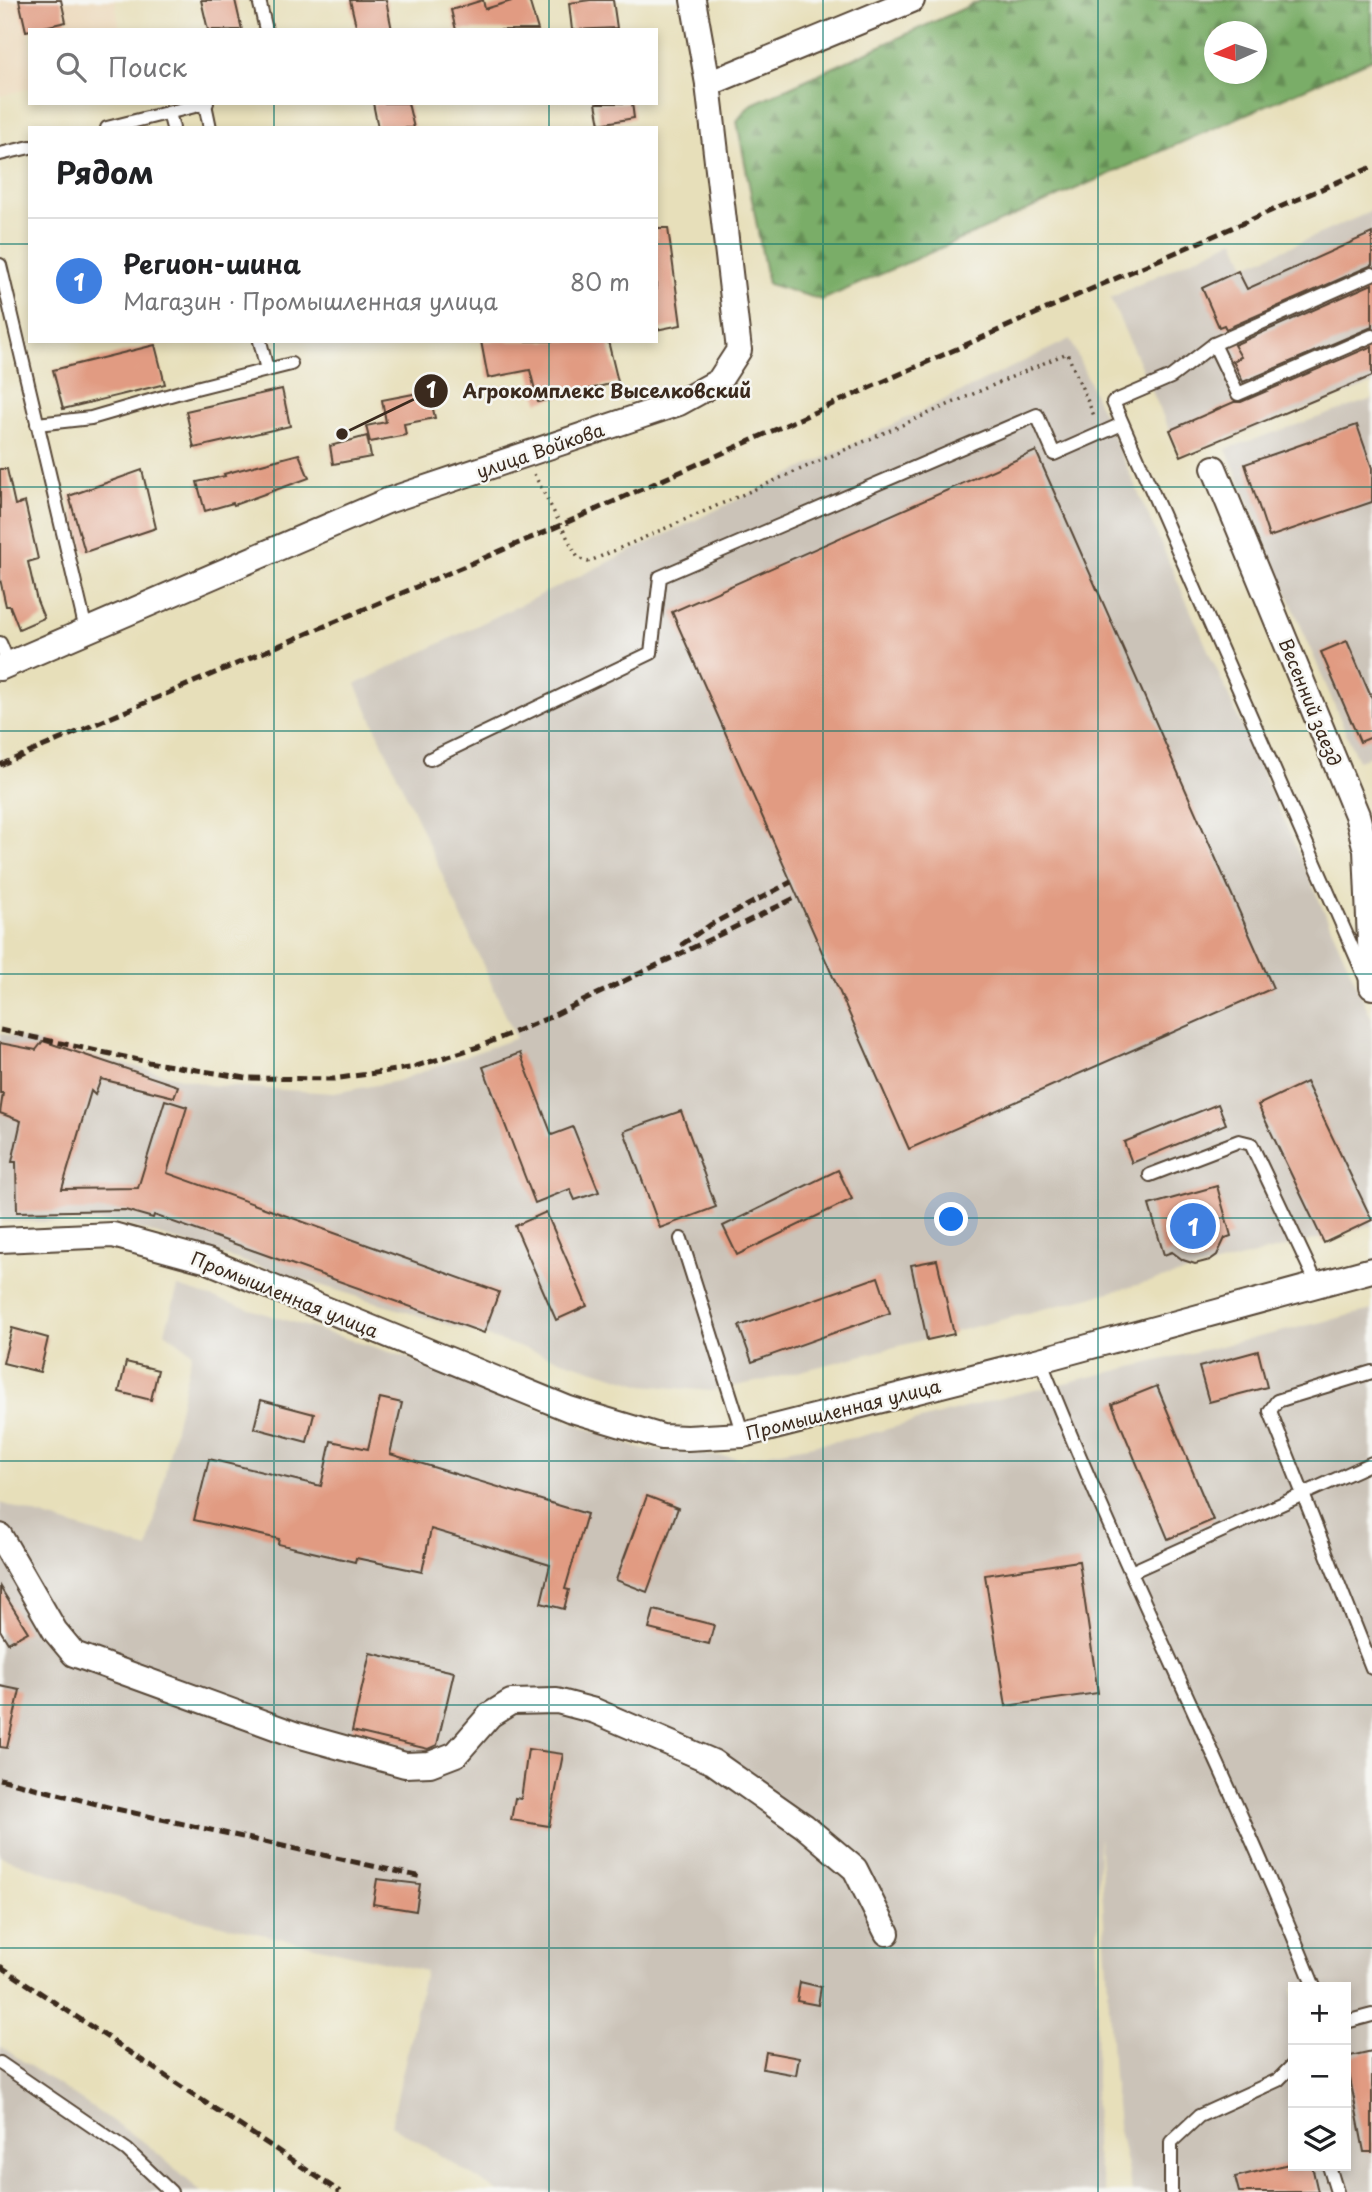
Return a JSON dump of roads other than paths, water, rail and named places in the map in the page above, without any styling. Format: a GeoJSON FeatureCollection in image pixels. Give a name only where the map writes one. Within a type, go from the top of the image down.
{"type":"FeatureCollection","features":[{"type":"Feature","properties":{"kind":"street","name":"улица Войкова"},"geometry":{"type":"LineString","coordinates":[[3,658],[86,630],[387,501],[679,403],[719,381],[739,350],[708,84],[693,0]]}},
{"type":"Feature","properties":{"kind":"street"},"geometry":{"type":"LineString","coordinates":[[708,84],[912,0]]}},
{"type":"Feature","properties":{"kind":"street","name":"Весенний заезд"},"geometry":{"type":"LineString","coordinates":[[1214,468],[1365,812],[1372,987]]}},
{"type":"Feature","properties":{"kind":"street","name":"Промышленная улица"},"geometry":{"type":"LineString","coordinates":[[0,1240],[113,1235],[208,1261],[569,1409],[662,1437],[687,1438],[743,1435],[1040,1360],[1372,1270]]}},
{"type":"Feature","properties":{"kind":"street"},"geometry":{"type":"LineString","coordinates":[[0,1536],[55,1631],[74,1654],[294,1734],[405,1765],[430,1764],[456,1754],[489,1715],[511,1702],[556,1701],[596,1711],[713,1762],[804,1826],[855,1869],[887,1933]]}},
{"type":"Feature","properties":{"kind":"lane"},"geometry":{"type":"LineString","coordinates":[[259,0],[266,28]]}},
{"type":"Feature","properties":{"kind":"lane"},"geometry":{"type":"LineString","coordinates":[[115,126],[202,105]]}},
{"type":"Feature","properties":{"kind":"lane"},"geometry":{"type":"LineString","coordinates":[[206,105],[210,126]]}},
{"type":"Feature","properties":{"kind":"lane"},"geometry":{"type":"LineString","coordinates":[[169,113],[172,126]]}},
{"type":"Feature","properties":{"kind":"lane"},"geometry":{"type":"LineString","coordinates":[[0,154],[28,147]]}},
{"type":"Feature","properties":{"kind":"lane"},"geometry":{"type":"LineString","coordinates":[[0,265],[86,630]]}},
{"type":"Feature","properties":{"kind":"lane"},"geometry":{"type":"LineString","coordinates":[[1372,275],[1214,344],[1171,377],[1113,402],[1372,993]]}},
{"type":"Feature","properties":{"kind":"lane"},"geometry":{"type":"LineString","coordinates":[[1214,344],[1238,394],[1372,337]]}},
{"type":"Feature","properties":{"kind":"lane"},"geometry":{"type":"LineString","coordinates":[[260,343],[267,370]]}},
{"type":"Feature","properties":{"kind":"lane"},"geometry":{"type":"LineString","coordinates":[[37,424],[91,418],[184,391],[291,365]]}},
{"type":"Feature","properties":{"kind":"lane"},"geometry":{"type":"LineString","coordinates":[[430,759],[651,653],[660,577],[1037,415],[1054,454],[1122,424]]}},
{"type":"Feature","properties":{"kind":"lane"},"geometry":{"type":"LineString","coordinates":[[1150,1175],[1239,1141],[1251,1143],[1317,1284]]}},
{"type":"Feature","properties":{"kind":"lane"},"geometry":{"type":"LineString","coordinates":[[681,1239],[743,1435]]}},
{"type":"Feature","properties":{"kind":"lane"},"geometry":{"type":"LineString","coordinates":[[1040,1360],[1079,1460],[1270,1877],[1312,1982]]}},
{"type":"Feature","properties":{"kind":"lane"},"geometry":{"type":"LineString","coordinates":[[1372,1372],[1277,1401],[1270,1411],[1372,1668]]}},
{"type":"Feature","properties":{"kind":"lane"},"geometry":{"type":"LineString","coordinates":[[1131,1572],[1372,1463]]}},
{"type":"Feature","properties":{"kind":"lane"},"geometry":{"type":"LineString","coordinates":[[1351,2021],[1372,2015]]}},
{"type":"Feature","properties":{"kind":"lane"},"geometry":{"type":"LineString","coordinates":[[0,2063],[127,2150],[171,2192]]}},
{"type":"Feature","properties":{"kind":"lane"},"geometry":{"type":"LineString","coordinates":[[1171,2192],[1171,2142],[1199,2116],[1278,2080],[1288,2071]]}},
{"type":"Feature","properties":{"kind":"lane"},"geometry":{"type":"LineString","coordinates":[[1331,2171],[1337,2192]]}},
{"type":"Feature","properties":{"kind":"railway"},"geometry":{"type":"LineString","coordinates":[[0,765],[561,525],[1372,167]]}},
{"type":"Feature","properties":{"kind":"railway"},"geometry":{"type":"LineString","coordinates":[[681,945],[710,925],[791,882]]}},
{"type":"Feature","properties":{"kind":"railway"},"geometry":{"type":"LineString","coordinates":[[0,1030],[148,1062],[246,1078],[333,1079],[410,1068],[478,1047],[548,1018],[797,897]]}},
{"type":"Feature","properties":{"kind":"railway"},"geometry":{"type":"LineString","coordinates":[[0,1779],[112,1808],[422,1877]]}},
{"type":"Feature","properties":{"kind":"railway"},"geometry":{"type":"LineString","coordinates":[[0,1966],[340,2192]]}},
{"type":"Feature","properties":{"kind":"place","name":"Агрокомплекс Выселковский"},"geometry":{"type":"Point","coordinates":[342,434]}},
{"type":"Feature","properties":{"kind":"place","name":"Регион-шина"},"geometry":{"type":"Point","coordinates":[1193,1226]}}]}
